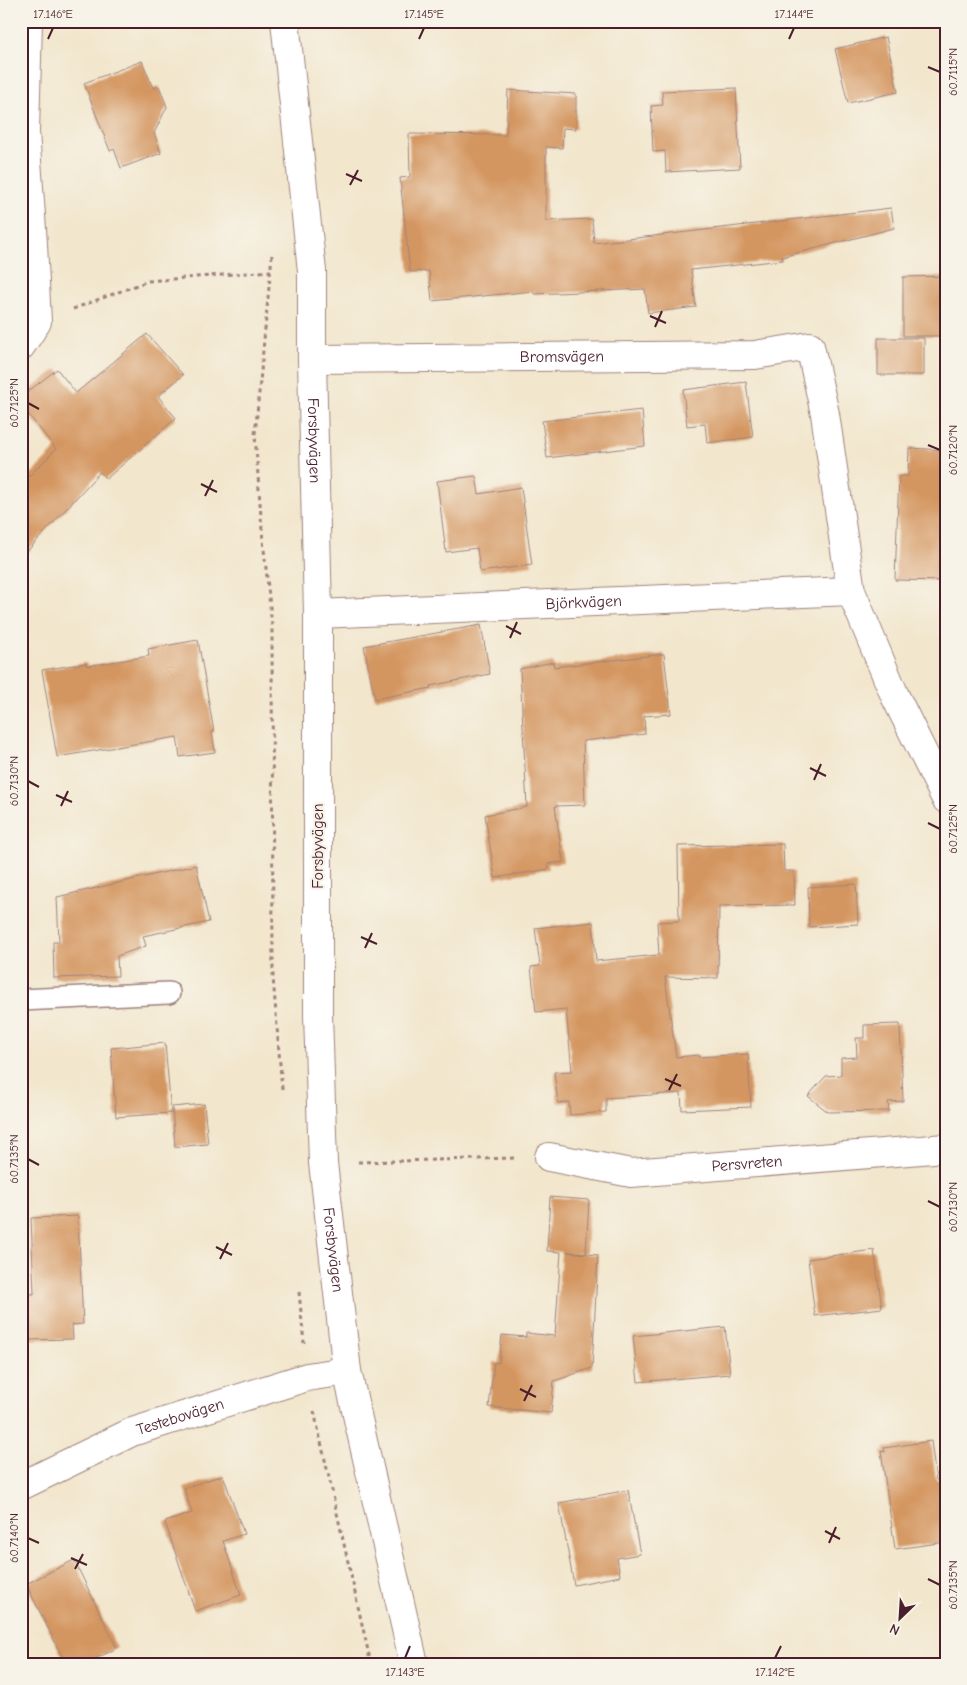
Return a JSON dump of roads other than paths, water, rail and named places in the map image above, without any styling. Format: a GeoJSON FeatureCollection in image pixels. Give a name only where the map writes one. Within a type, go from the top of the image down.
{"type":"FeatureCollection","features":[{"type":"Feature","properties":{"kind":"street"},"geometry":{"type":"LineString","coordinates":[[21,346],[37,322],[25,132],[28,21]]}},
{"type":"Feature","properties":{"kind":"street","name":"Forsbyvägen"},"geometry":{"type":"LineString","coordinates":[[285,21],[312,271],[312,359],[318,614],[318,1015],[323,1163],[347,1371],[414,1664]]}},
{"type":"Feature","properties":{"kind":"street","name":"Bromsvägen"},"geometry":{"type":"LineString","coordinates":[[312,359],[756,355],[810,346],[825,414],[851,591]]}},
{"type":"Feature","properties":{"kind":"street"},"geometry":{"type":"LineString","coordinates":[[851,591],[895,696],[946,799]]}},
{"type":"Feature","properties":{"kind":"street","name":"Björkvägen"},"geometry":{"type":"LineString","coordinates":[[318,614],[851,591]]}},
{"type":"Feature","properties":{"kind":"street","name":"Persvreten"},"geometry":{"type":"LineString","coordinates":[[549,1157],[631,1173],[946,1148]]}},
{"type":"Feature","properties":{"kind":"street","name":"Testebovägen"},"geometry":{"type":"LineString","coordinates":[[21,1486],[132,1432],[306,1377],[347,1371]]}},
{"type":"Feature","properties":{"kind":"lane"},"geometry":{"type":"LineString","coordinates":[[21,1000],[169,993]]}}]}
